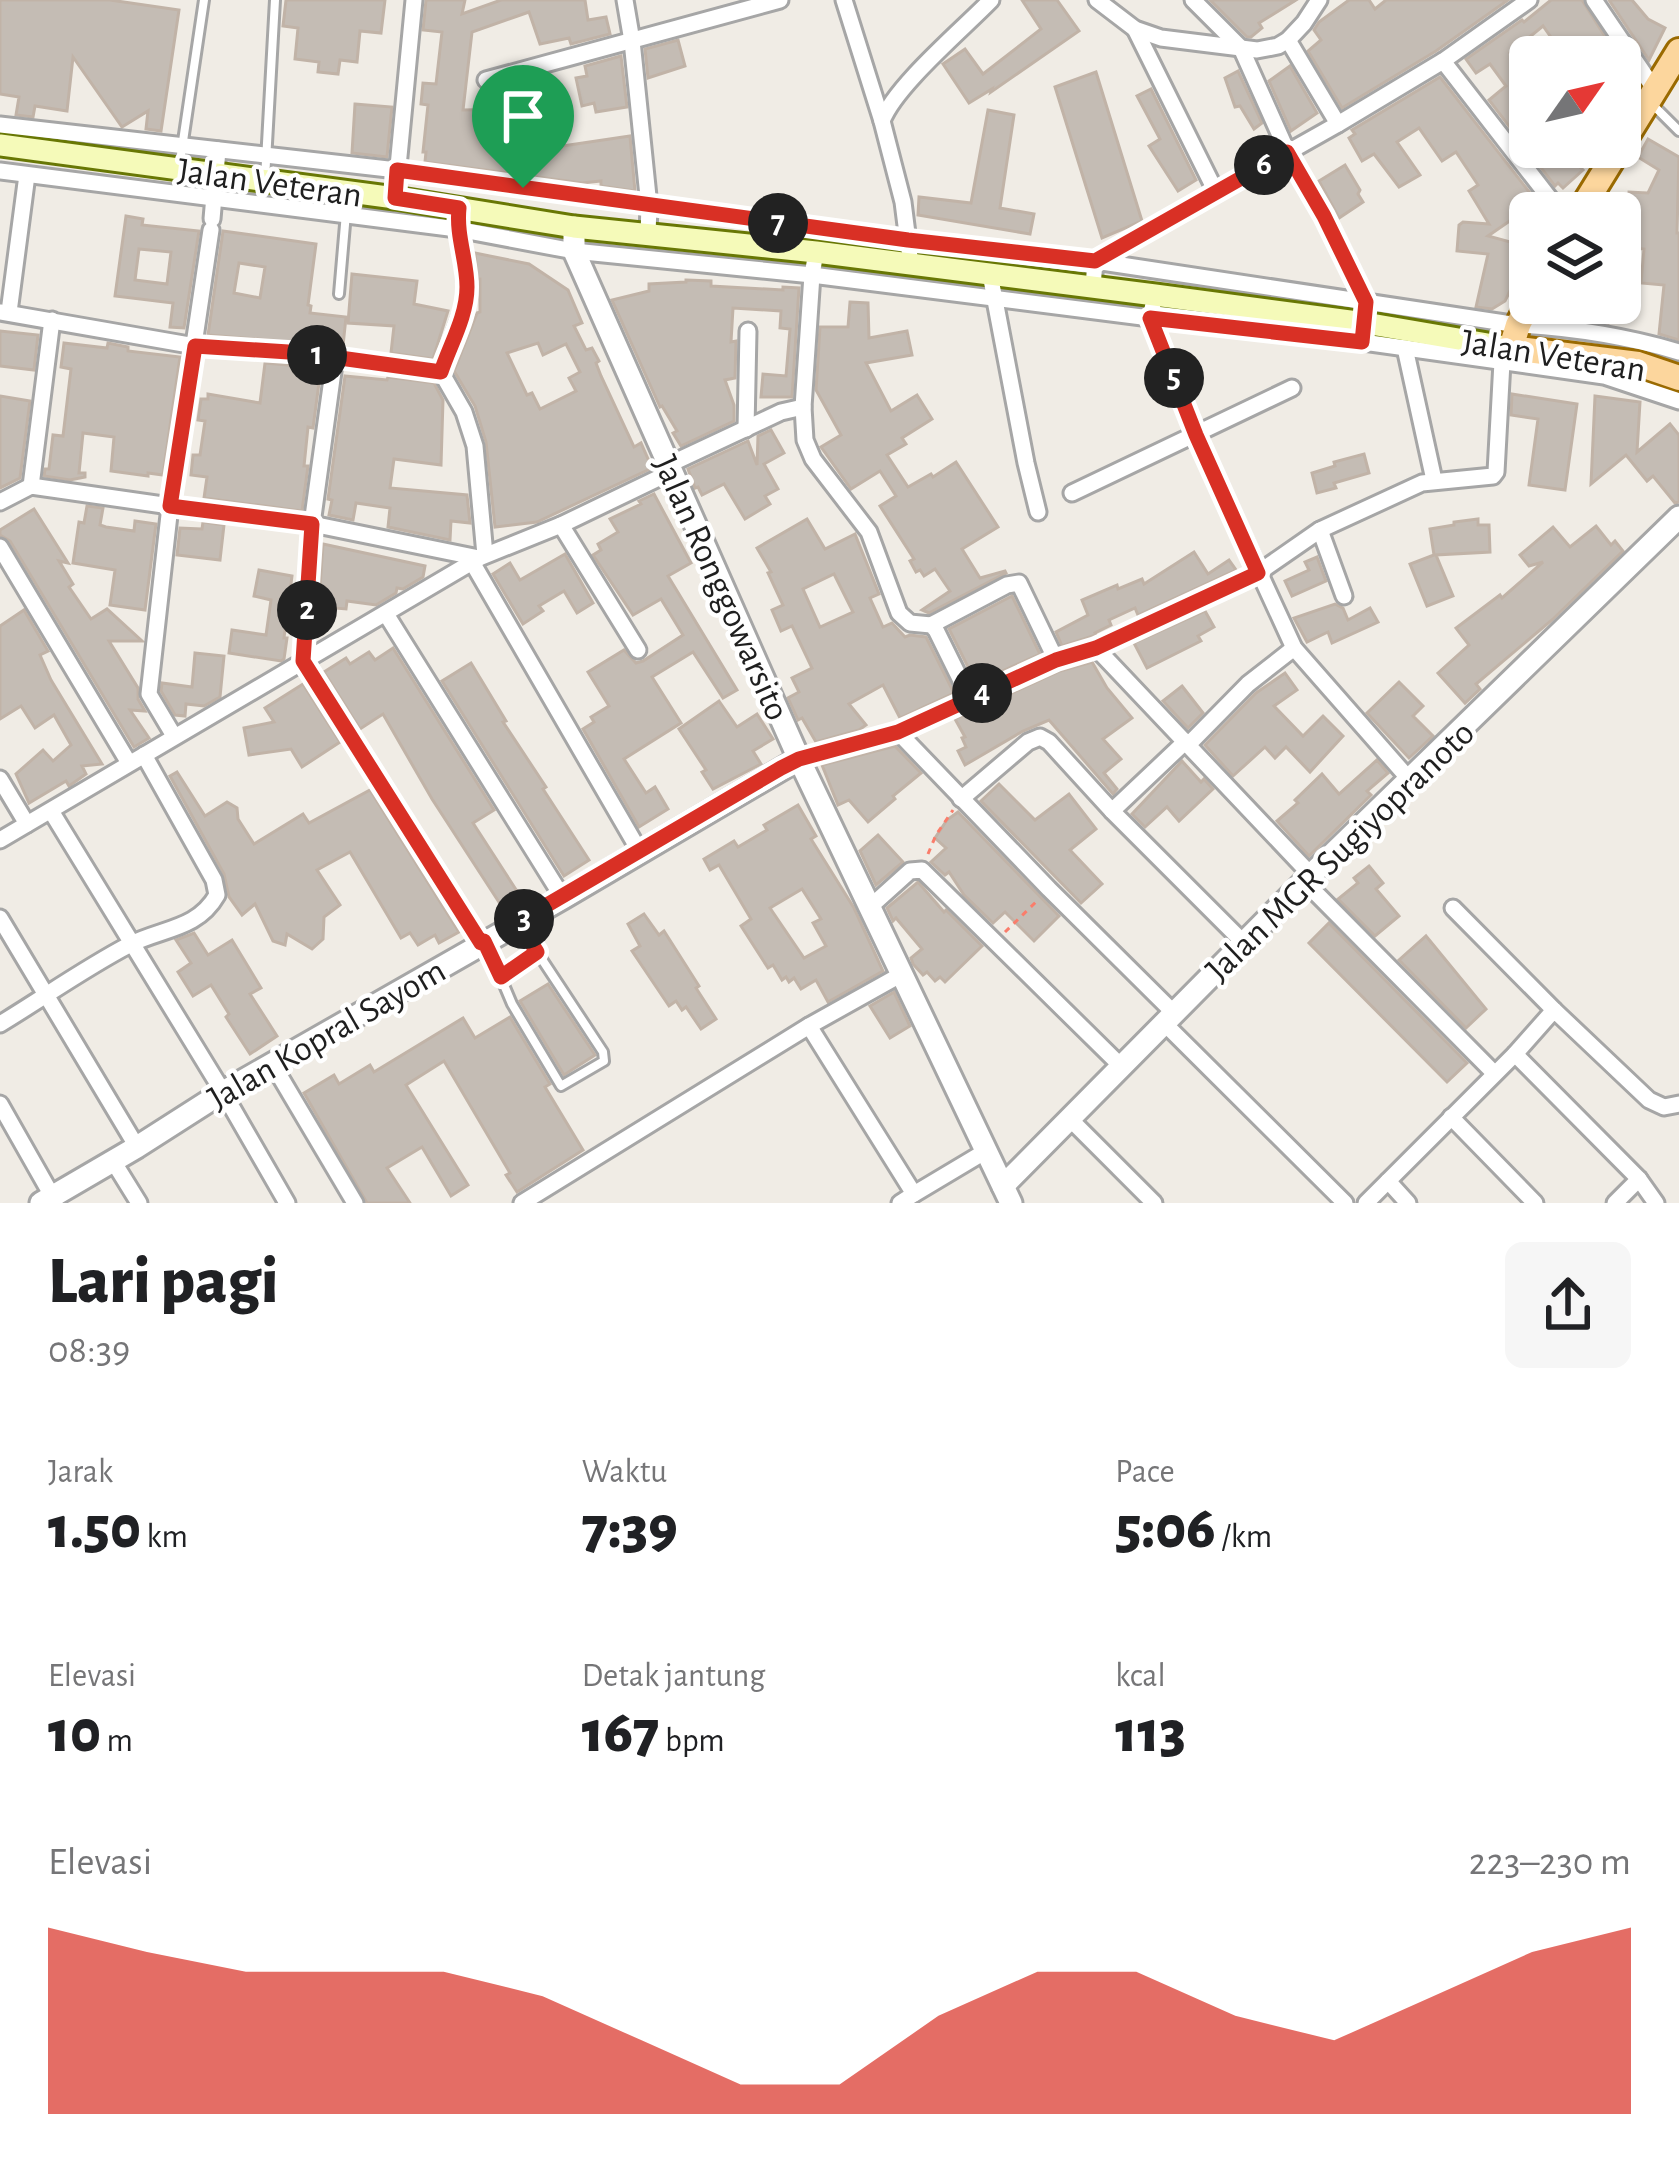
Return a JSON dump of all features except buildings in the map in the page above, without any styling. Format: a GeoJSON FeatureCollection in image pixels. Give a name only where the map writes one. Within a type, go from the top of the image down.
{"type":"FeatureCollection","features":[{"type":"Feature","properties":{"kind":"main road"},"geometry":{"type":"LineString","coordinates":[[1593,192],[1679,51]]}},
{"type":"Feature","properties":{"kind":"main road","name":"Jalan Veteran"},"geometry":{"type":"LineString","coordinates":[[0,145],[395,198],[458,219],[816,252],[1364,322],[1515,334],[1679,378]]}},
{"type":"Feature","properties":{"kind":"street"},"geometry":{"type":"LineString","coordinates":[[395,198],[414,0]]}},
{"type":"Feature","properties":{"kind":"street"},"geometry":{"type":"LineString","coordinates":[[625,0],[649,234]]}},
{"type":"Feature","properties":{"kind":"street"},"geometry":{"type":"LineString","coordinates":[[485,80],[632,41],[744,4],[780,0]]}},
{"type":"Feature","properties":{"kind":"street"},"geometry":{"type":"LineString","coordinates":[[844,0],[899,183],[911,265]]}},
{"type":"Feature","properties":{"kind":"street"},"geometry":{"type":"LineString","coordinates":[[882,121],[896,97],[991,0]]}},
{"type":"Feature","properties":{"kind":"street"},"geometry":{"type":"LineString","coordinates":[[1097,0],[1135,29],[1161,38],[1266,49],[1288,40],[1319,0]]}},
{"type":"Feature","properties":{"kind":"street"},"geometry":{"type":"LineString","coordinates":[[1193,0],[1241,48],[1287,152],[1324,216],[1364,322]]}},
{"type":"Feature","properties":{"kind":"street"},"geometry":{"type":"LineString","coordinates":[[1095,261],[1339,124],[1443,61],[1529,0]]}},
{"type":"Feature","properties":{"kind":"street"},"geometry":{"type":"LineString","coordinates":[[1594,0],[1652,96]]}},
{"type":"Feature","properties":{"kind":"street"},"geometry":{"type":"LineString","coordinates":[[1135,29],[1216,192]]}},
{"type":"Feature","properties":{"kind":"street"},"geometry":{"type":"LineString","coordinates":[[1288,40],[1339,124]]}},
{"type":"Feature","properties":{"kind":"street"},"geometry":{"type":"LineString","coordinates":[[1443,61],[1545,192]]}},
{"type":"Feature","properties":{"kind":"street"},"geometry":{"type":"LineString","coordinates":[[0,125],[397,170],[1095,261],[1364,322],[1405,348],[1579,328],[1679,352]]}},
{"type":"Feature","properties":{"kind":"street"},"geometry":{"type":"LineString","coordinates":[[174,736],[149,694],[218,150]]}},
{"type":"Feature","properties":{"kind":"street"},"geometry":{"type":"LineString","coordinates":[[0,171],[213,200],[458,219],[574,250],[1150,318],[1364,322]]}},
{"type":"Feature","properties":{"kind":"street"},"geometry":{"type":"LineString","coordinates":[[27,175],[4,312],[195,346],[335,357],[441,372]]}},
{"type":"Feature","properties":{"kind":"street"},"geometry":{"type":"LineString","coordinates":[[458,219],[466,302],[441,372],[464,412],[475,446],[478,558],[640,852]]}},
{"type":"Feature","properties":{"kind":"street","name":"Jalan Ronggowarsito"},"geometry":{"type":"LineString","coordinates":[[574,227],[574,250],[799,759],[1007,1194]]}},
{"type":"Feature","properties":{"kind":"street"},"geometry":{"type":"LineString","coordinates":[[816,252],[803,431],[808,450],[869,532],[898,613],[910,623],[931,625],[1007,585],[1019,584],[1056,660]]}},
{"type":"Feature","properties":{"kind":"street"},"geometry":{"type":"LineString","coordinates":[[1094,286],[1095,261]]}},
{"type":"Feature","properties":{"kind":"street"},"geometry":{"type":"LineString","coordinates":[[991,274],[1038,512]]}},
{"type":"Feature","properties":{"kind":"street"},"geometry":{"type":"LineString","coordinates":[[1155,295],[1150,318],[1196,435],[1294,648],[1409,779]]}},
{"type":"Feature","properties":{"kind":"street"},"geometry":{"type":"LineString","coordinates":[[32,486],[52,320]]}},
{"type":"Feature","properties":{"kind":"street"},"geometry":{"type":"LineString","coordinates":[[746,429],[748,331]]}},
{"type":"Feature","properties":{"kind":"street"},"geometry":{"type":"LineString","coordinates":[[1515,334],[1604,376],[1679,401]]}},
{"type":"Feature","properties":{"kind":"street"},"geometry":{"type":"LineString","coordinates":[[799,759],[898,732],[1056,660],[1096,648],[1258,573],[1320,530],[1356,512],[1434,480],[1488,477],[1496,472],[1515,334]]}},
{"type":"Feature","properties":{"kind":"street"},"geometry":{"type":"LineString","coordinates":[[1405,348],[1434,480]]}},
{"type":"Feature","properties":{"kind":"street"},"geometry":{"type":"LineString","coordinates":[[335,357],[312,524],[303,661],[483,942]]}},
{"type":"Feature","properties":{"kind":"street"},"geometry":{"type":"LineString","coordinates":[[1072,493],[1292,388]]}},
{"type":"Feature","properties":{"kind":"street"},"geometry":{"type":"LineString","coordinates":[[0,841],[478,558],[561,525],[746,429],[803,407]]}},
{"type":"Feature","properties":{"kind":"street"},"geometry":{"type":"LineString","coordinates":[[0,502],[32,486],[312,524],[478,558]]}},
{"type":"Feature","properties":{"kind":"street","name":"Jalan MGR Sugiyopranoto"},"geometry":{"type":"LineString","coordinates":[[1007,1194],[1070,1119],[1243,942],[1679,517]]}},
{"type":"Feature","properties":{"kind":"street"},"geometry":{"type":"LineString","coordinates":[[561,525],[638,650]]}},
{"type":"Feature","properties":{"kind":"street"},"geometry":{"type":"LineString","coordinates":[[1320,530],[1344,596]]}},
{"type":"Feature","properties":{"kind":"street"},"geometry":{"type":"LineString","coordinates":[[0,547],[214,880],[217,895],[208,910],[180,927],[132,943],[0,1024]]}},
{"type":"Feature","properties":{"kind":"street"},"geometry":{"type":"LineString","coordinates":[[386,614],[562,898]]}},
{"type":"Feature","properties":{"kind":"street"},"geometry":{"type":"LineString","coordinates":[[931,625],[970,699]]}},
{"type":"Feature","properties":{"kind":"street"},"geometry":{"type":"LineString","coordinates":[[1096,648],[1494,1073]]}},
{"type":"Feature","properties":{"kind":"street"},"geometry":{"type":"LineString","coordinates":[[1112,811],[1268,666],[1294,648]]}},
{"type":"Feature","properties":{"kind":"street"},"geometry":{"type":"LineString","coordinates":[[898,732],[1346,1203]]}},
{"type":"Feature","properties":{"kind":"street"},"geometry":{"type":"LineString","coordinates":[[961,799],[1002,762],[1040,737],[1243,942]]}},
{"type":"Feature","properties":{"kind":"street","name":"Jalan Kopral Sayom"},"geometry":{"type":"LineString","coordinates":[[50,1201],[272,1063],[799,759]]}},
{"type":"Feature","properties":{"kind":"street"},"geometry":{"type":"LineString","coordinates":[[0,779],[27,824]]}},
{"type":"Feature","properties":{"kind":"street"},"geometry":{"type":"LineString","coordinates":[[51,811],[286,1203]]}},
{"type":"Feature","properties":{"kind":"street"},"geometry":{"type":"LineString","coordinates":[[870,907],[910,871],[922,869],[1121,1066]]}},
{"type":"Feature","properties":{"kind":"street"},"geometry":{"type":"LineString","coordinates":[[1453,908],[1649,1100],[1664,1107],[1679,1104]]}},
{"type":"Feature","properties":{"kind":"street"},"geometry":{"type":"LineString","coordinates":[[0,918],[6,944],[46,996],[137,1147]]}},
{"type":"Feature","properties":{"kind":"street"},"geometry":{"type":"LineString","coordinates":[[522,1203],[902,974]]}},
{"type":"Feature","properties":{"kind":"street"},"geometry":{"type":"LineString","coordinates":[[1366,1203],[1554,1010]]}},
{"type":"Feature","properties":{"kind":"street"},"geometry":{"type":"LineString","coordinates":[[809,1026],[907,1198],[986,1150]]}},
{"type":"Feature","properties":{"kind":"street"},"geometry":{"type":"LineString","coordinates":[[1515,1054],[1639,1179],[1656,1203]]}},
{"type":"Feature","properties":{"kind":"street"},"geometry":{"type":"LineString","coordinates":[[272,1063],[355,1203]]}},
{"type":"Feature","properties":{"kind":"street"},"geometry":{"type":"LineString","coordinates":[[0,1104],[50,1201]]}},
{"type":"Feature","properties":{"kind":"street"},"geometry":{"type":"LineString","coordinates":[[1451,1118],[1535,1203]]}},
{"type":"Feature","properties":{"kind":"street"},"geometry":{"type":"LineString","coordinates":[[1070,1119],[1154,1203]]}},
{"type":"Feature","properties":{"kind":"street"},"geometry":{"type":"LineString","coordinates":[[113,1161],[139,1203]]}},
{"type":"Feature","properties":{"kind":"street"},"geometry":{"type":"LineString","coordinates":[[1616,1203],[1639,1179]]}},
{"type":"Feature","properties":{"kind":"street"},"geometry":{"type":"LineString","coordinates":[[1388,1181],[1408,1203]]}},
{"type":"Feature","properties":{"kind":"lane"},"geometry":{"type":"LineString","coordinates":[[179,169],[204,0]]}},
{"type":"Feature","properties":{"kind":"lane"},"geometry":{"type":"LineString","coordinates":[[265,180],[275,0]]}},
{"type":"Feature","properties":{"kind":"lane"},"geometry":{"type":"LineString","coordinates":[[1652,96],[1679,131]]}},
{"type":"Feature","properties":{"kind":"lane"},"geometry":{"type":"LineString","coordinates":[[339,294],[346,213]]}},
{"type":"Feature","properties":{"kind":"lane"},"geometry":{"type":"LineString","coordinates":[[483,942],[512,1004],[561,1086],[604,1061],[603,1052],[518,922]]}},
{"type":"Feature","properties":{"kind":"lane"},"geometry":{"type":"LineString","coordinates":[[501,977],[537,952]]}},
{"type":"Feature","properties":{"kind":"path"},"geometry":{"type":"LineString","coordinates":[[922,869],[936,835],[961,799]]}},
{"type":"Feature","properties":{"kind":"path"},"geometry":{"type":"LineString","coordinates":[[995,941],[1049,889]]}},
{"type":"Feature","properties":{"kind":"route"},"geometry":{"type":"LineString","coordinates":[[1287,152],[1366,302],[1362,342],[1150,318],[1258,573],[898,732],[781,768],[518,922],[537,952],[501,977],[484,941],[481,943],[303,661],[312,524],[170,506],[195,346],[304,353],[441,372],[466,302],[459,208],[395,198],[397,170],[523,188],[1095,261],[1287,152]]}}]}
